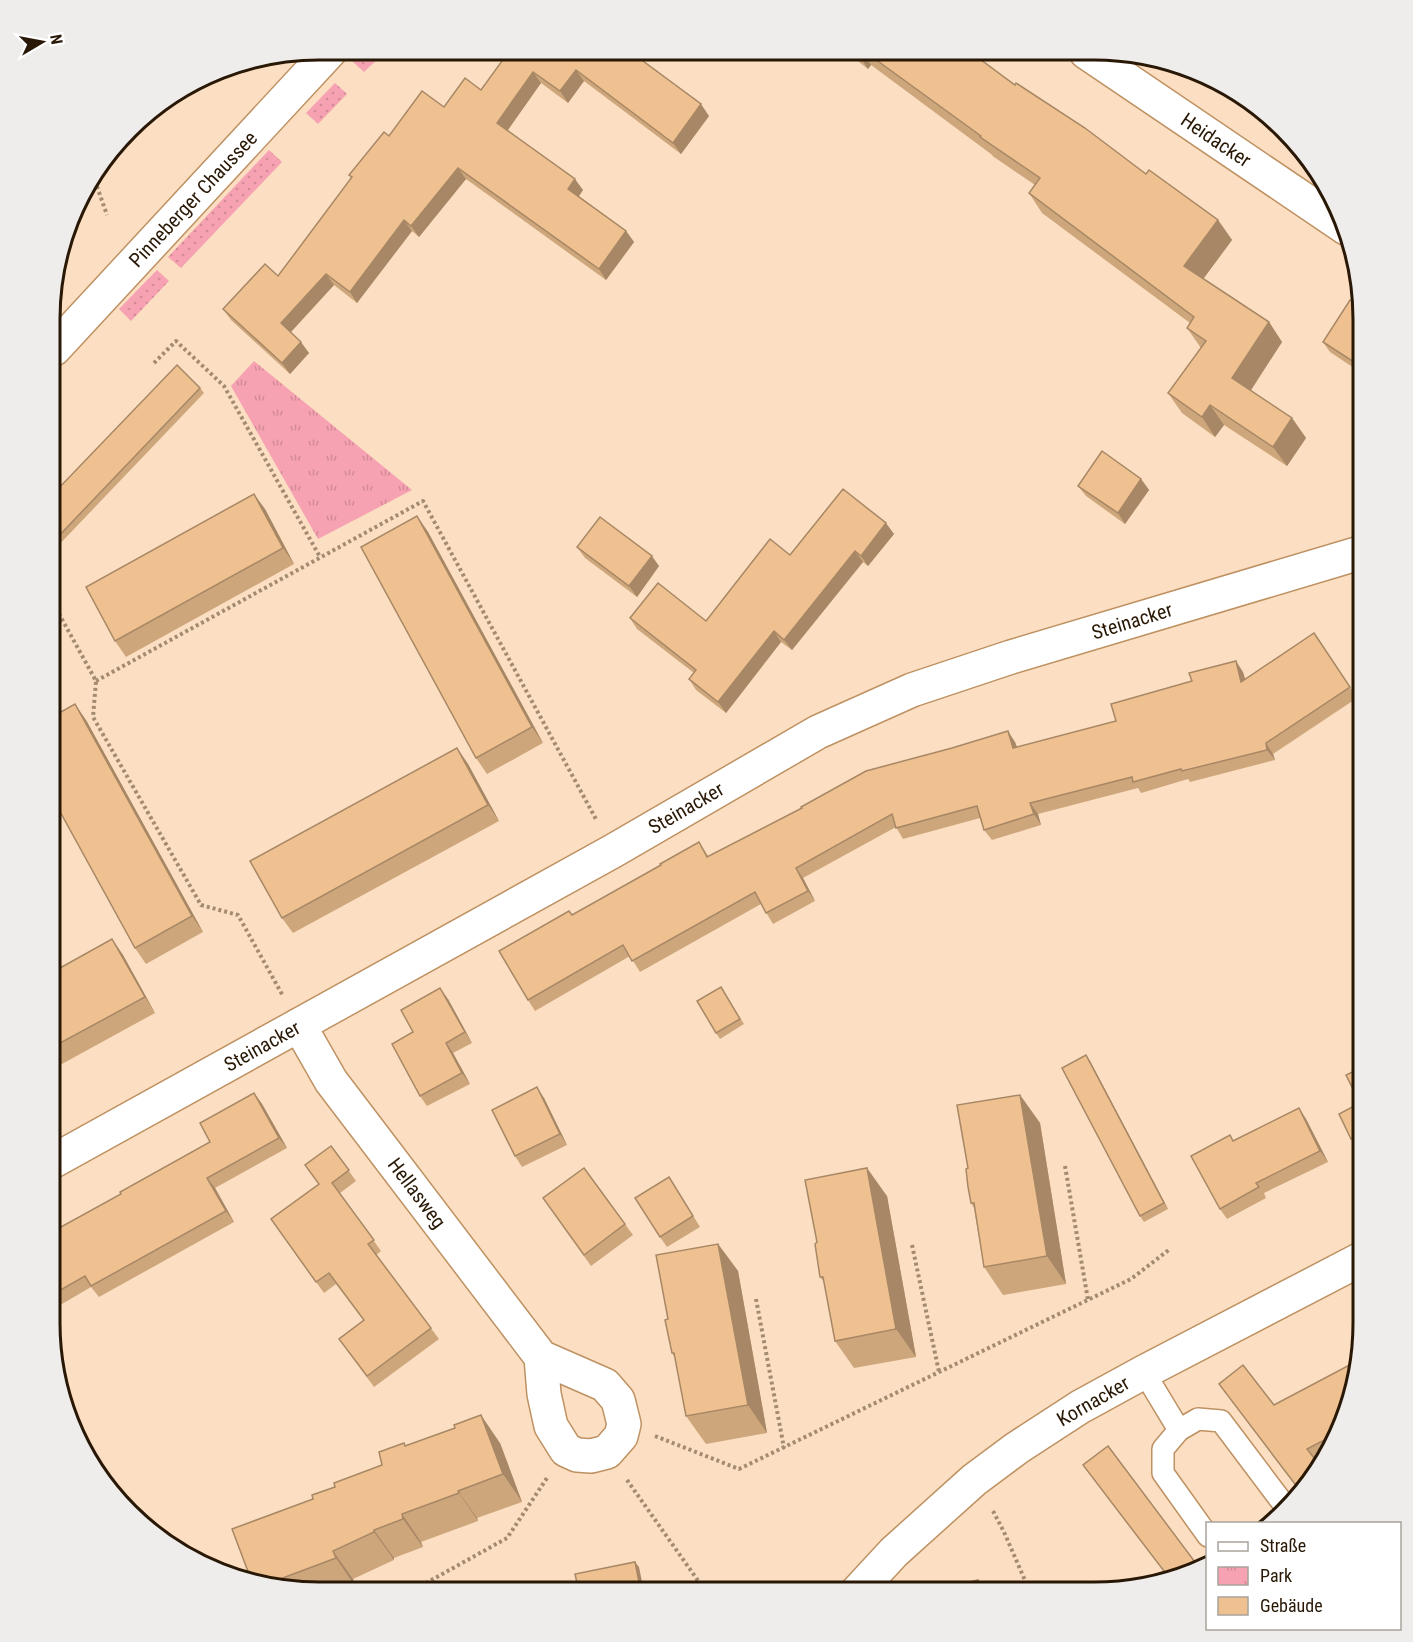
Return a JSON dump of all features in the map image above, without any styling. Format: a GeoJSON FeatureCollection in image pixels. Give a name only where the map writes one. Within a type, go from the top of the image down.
{"type":"FeatureCollection","features":[{"type":"Feature","properties":{"kind":"street","name":"Pinneberger Chaussee"},"geometry":{"type":"LineString","coordinates":[[60,343],[322,60]]}},
{"type":"Feature","properties":{"kind":"street","name":"Heidacker"},"geometry":{"type":"LineString","coordinates":[[1098,60],[1333,219]]}},
{"type":"Feature","properties":{"kind":"street","name":"Steinacker"},"geometry":{"type":"LineString","coordinates":[[60,1156],[613,851],[818,732],[912,690],[1011,657],[1353,555]]}},
{"type":"Feature","properties":{"kind":"street","name":"Hellasweg"},"geometry":{"type":"LineString","coordinates":[[299,1025],[331,1081],[541,1357],[604,1385],[618,1400],[624,1424]]}},
{"type":"Feature","properties":{"kind":"street","name":"Kornacker"},"geometry":{"type":"LineString","coordinates":[[866,1582],[894,1552],[974,1480],[1017,1448],[1080,1407],[1144,1371],[1353,1263]]}},
{"type":"Feature","properties":{"kind":"street"},"geometry":{"type":"LineString","coordinates":[[541,1357],[544,1394],[551,1426],[566,1450],[577,1455],[591,1456],[607,1452],[621,1436],[624,1424]]}},
{"type":"Feature","properties":{"kind":"lane"},"geometry":{"type":"LineString","coordinates":[[1144,1371],[1179,1430]]}},
{"type":"Feature","properties":{"kind":"lane"},"geometry":{"type":"LineString","coordinates":[[1206,1533],[1163,1473],[1162,1449],[1179,1430],[1198,1419],[1221,1421],[1282,1501]]}},
{"type":"Feature","properties":{"kind":"path"},"geometry":{"type":"LineString","coordinates":[[97,186],[107,215]]}},
{"type":"Feature","properties":{"kind":"path"},"geometry":{"type":"LineString","coordinates":[[154,363],[176,341],[224,386],[320,557]]}},
{"type":"Feature","properties":{"kind":"path"},"geometry":{"type":"LineString","coordinates":[[96,681],[423,501],[613,851]]}},
{"type":"Feature","properties":{"kind":"path"},"geometry":{"type":"LineString","coordinates":[[60,616],[96,681],[93,717],[201,905],[238,915],[299,1025]]}},
{"type":"Feature","properties":{"kind":"path"},"geometry":{"type":"LineString","coordinates":[[1065,1166],[1088,1300]]}},
{"type":"Feature","properties":{"kind":"path"},"geometry":{"type":"LineString","coordinates":[[912,1245],[939,1372]]}},
{"type":"Feature","properties":{"kind":"path"},"geometry":{"type":"LineString","coordinates":[[624,1424],[739,1469],[1131,1279],[1170,1249]]}},
{"type":"Feature","properties":{"kind":"path"},"geometry":{"type":"LineString","coordinates":[[756,1299],[784,1448]]}},
{"type":"Feature","properties":{"kind":"path"},"geometry":{"type":"LineString","coordinates":[[428,1582],[507,1538],[566,1450]]}},
{"type":"Feature","properties":{"kind":"path"},"geometry":{"type":"LineString","coordinates":[[607,1452],[699,1582]]}},
{"type":"Feature","properties":{"kind":"path"},"geometry":{"type":"LineString","coordinates":[[990,1506],[1004,1532],[1025,1582]]}},
{"type":"Feature","properties":{"kind":"green space"},"geometry":{"type":"Polygon","coordinates":[[[353,60],[377,60],[364,72],[353,60]]]}},
{"type":"Feature","properties":{"kind":"green space"},"geometry":{"type":"Polygon","coordinates":[[[335,83],[347,94],[318,124],[306,113],[335,83]]]}},
{"type":"Feature","properties":{"kind":"green space"},"geometry":{"type":"Polygon","coordinates":[[[269,150],[282,162],[181,268],[168,257],[269,150]]]}},
{"type":"Feature","properties":{"kind":"green space"},"geometry":{"type":"Polygon","coordinates":[[[157,270],[169,281],[131,321],[119,309],[157,270]]]}},
{"type":"Feature","properties":{"kind":"green space"},"geometry":{"type":"Polygon","coordinates":[[[254,361],[412,490],[318,539],[231,386],[254,361]]]}},
{"type":"Feature","properties":{"kind":"building"},"geometry":{"type":"Polygon","coordinates":[[[503,60],[642,60],[701,104],[673,143],[576,70],[560,91],[533,72],[497,123],[575,179],[568,189],[626,231],[599,269],[458,168],[411,226],[404,220],[350,292],[326,274],[281,323],[301,342],[282,363],[223,309],[265,264],[278,276],[352,177],[349,175],[384,132],[389,136],[422,91],[444,107],[465,78],[481,90],[503,60]]]}},
{"type":"Feature","properties":{"kind":"building"},"geometry":{"type":"Polygon","coordinates":[[[876,60],[981,60],[1015,85],[1016,83],[1085,128],[1146,174],[1149,170],[1218,220],[1184,266],[1269,322],[1232,378],[1292,418],[1273,447],[1210,405],[1202,417],[1168,393],[1206,341],[1187,328],[1194,317],[1029,193],[1040,178],[876,60]]]}},
{"type":"Feature","properties":{"kind":"building"},"geometry":{"type":"Polygon","coordinates":[[[1350,300],[1352,301],[1353,362],[1323,342],[1350,300]]]}},
{"type":"Feature","properties":{"kind":"building"},"geometry":{"type":"Polygon","coordinates":[[[177,365],[200,388],[60,535],[60,487],[177,365]]]}},
{"type":"Feature","properties":{"kind":"building"},"geometry":{"type":"Polygon","coordinates":[[[1102,451],[1141,479],[1118,513],[1078,486],[1102,451]]]}},
{"type":"Feature","properties":{"kind":"building"},"geometry":{"type":"Polygon","coordinates":[[[843,489],[886,523],[861,556],[855,551],[784,640],[774,631],[718,702],[689,679],[696,670],[630,618],[658,583],[706,621],[770,539],[790,555],[843,489]]]}},
{"type":"Feature","properties":{"kind":"building"},"geometry":{"type":"Polygon","coordinates":[[[254,494],[283,548],[115,641],[86,587],[254,494]]]}},
{"type":"Feature","properties":{"kind":"building"},"geometry":{"type":"Polygon","coordinates":[[[417,516],[532,727],[476,758],[361,547],[417,516]]]}},
{"type":"Feature","properties":{"kind":"building"},"geometry":{"type":"Polygon","coordinates":[[[600,517],[652,556],[629,586],[577,547],[600,517]]]}},
{"type":"Feature","properties":{"kind":"building"},"geometry":{"type":"Polygon","coordinates":[[[1314,633],[1350,687],[1266,743],[1267,750],[1133,782],[1132,777],[1030,803],[1034,814],[984,830],[977,806],[896,828],[892,814],[796,868],[808,891],[766,913],[755,892],[632,961],[623,945],[528,1000],[499,951],[569,911],[572,915],[699,842],[707,857],[802,808],[866,771],[1008,731],[1013,748],[1116,721],[1111,704],[1192,681],[1189,673],[1236,661],[1241,682],[1314,633]]]}},
{"type":"Feature","properties":{"kind":"building"},"geometry":{"type":"Polygon","coordinates":[[[75,704],[192,916],[135,948],[60,812],[60,712],[75,704]]]}},
{"type":"Feature","properties":{"kind":"building"},"geometry":{"type":"Polygon","coordinates":[[[457,748],[488,805],[282,918],[250,861],[457,748]]]}},
{"type":"Feature","properties":{"kind":"building"},"geometry":{"type":"Polygon","coordinates":[[[112,939],[145,997],[60,1043],[60,968],[112,939]]]}},
{"type":"Feature","properties":{"kind":"building"},"geometry":{"type":"Polygon","coordinates":[[[721,987],[740,1019],[716,1033],[697,1001],[721,987]]]}},
{"type":"Feature","properties":{"kind":"building"},"geometry":{"type":"Polygon","coordinates":[[[440,988],[465,1032],[446,1043],[462,1073],[420,1096],[392,1044],[413,1032],[401,1010],[440,988]]]}},
{"type":"Feature","properties":{"kind":"building"},"geometry":{"type":"Polygon","coordinates":[[[1086,1055],[1164,1203],[1140,1216],[1062,1068],[1086,1055]]]}},
{"type":"Feature","properties":{"kind":"building"},"geometry":{"type":"Polygon","coordinates":[[[1353,1072],[1353,1089],[1346,1075],[1353,1072]]]}},
{"type":"Feature","properties":{"kind":"building"},"geometry":{"type":"Polygon","coordinates":[[[537,1087],[560,1134],[515,1156],[492,1110],[537,1087]]]}},
{"type":"Feature","properties":{"kind":"building"},"geometry":{"type":"Polygon","coordinates":[[[254,1093],[279,1138],[207,1178],[226,1211],[91,1286],[85,1276],[60,1290],[60,1228],[210,1142],[200,1123],[254,1093]]]}},
{"type":"Feature","properties":{"kind":"building"},"geometry":{"type":"Polygon","coordinates":[[[1020,1095],[1047,1256],[984,1267],[974,1203],[971,1203],[968,1187],[966,1169],[968,1168],[957,1105],[1020,1095]]]}},
{"type":"Feature","properties":{"kind":"building"},"geometry":{"type":"Polygon","coordinates":[[[1353,1107],[1353,1138],[1351,1139],[1339,1114],[1353,1107]]]}},
{"type":"Feature","properties":{"kind":"building"},"geometry":{"type":"Polygon","coordinates":[[[1299,1108],[1320,1151],[1256,1183],[1259,1187],[1220,1209],[1191,1156],[1230,1135],[1233,1141],[1299,1108]]]}},
{"type":"Feature","properties":{"kind":"building"},"geometry":{"type":"Polygon","coordinates":[[[331,1146],[349,1170],[332,1183],[374,1240],[368,1244],[431,1328],[367,1376],[339,1339],[364,1320],[329,1273],[316,1282],[271,1219],[319,1184],[305,1165],[331,1146]]]}},
{"type":"Feature","properties":{"kind":"building"},"geometry":{"type":"Polygon","coordinates":[[[584,1168],[625,1224],[584,1255],[543,1198],[584,1168]]]}},
{"type":"Feature","properties":{"kind":"building"},"geometry":{"type":"Polygon","coordinates":[[[867,1168],[896,1329],[835,1341],[823,1277],[820,1277],[815,1244],[817,1242],[805,1180],[867,1168]]]}},
{"type":"Feature","properties":{"kind":"building"},"geometry":{"type":"Polygon","coordinates":[[[669,1177],[693,1216],[660,1237],[635,1198],[669,1177]]]}},
{"type":"Feature","properties":{"kind":"building"},"geometry":{"type":"Polygon","coordinates":[[[718,1244],[748,1405],[686,1416],[665,1320],[668,1319],[656,1255],[718,1244]]]}},
{"type":"Feature","properties":{"kind":"building"},"geometry":{"type":"Polygon","coordinates":[[[1243,1365],[1274,1405],[1350,1365],[1339,1407],[1326,1438],[1307,1449],[1314,1459],[1296,1486],[1219,1384],[1243,1365]]]}},
{"type":"Feature","properties":{"kind":"building"},"geometry":{"type":"Polygon","coordinates":[[[481,1415],[503,1474],[402,1514],[403,1519],[374,1530],[333,1551],[336,1558],[280,1579],[248,1572],[232,1529],[313,1499],[312,1495],[335,1487],[334,1483],[382,1465],[379,1452],[404,1443],[405,1446],[455,1428],[454,1425],[481,1415]]]}},
{"type":"Feature","properties":{"kind":"building"},"geometry":{"type":"Polygon","coordinates":[[[1108,1446],[1195,1561],[1165,1572],[1083,1465],[1108,1446]]]}},
{"type":"Feature","properties":{"kind":"building"},"geometry":{"type":"Polygon","coordinates":[[[635,1562],[639,1582],[577,1582],[575,1574],[635,1562]]]}}]}
